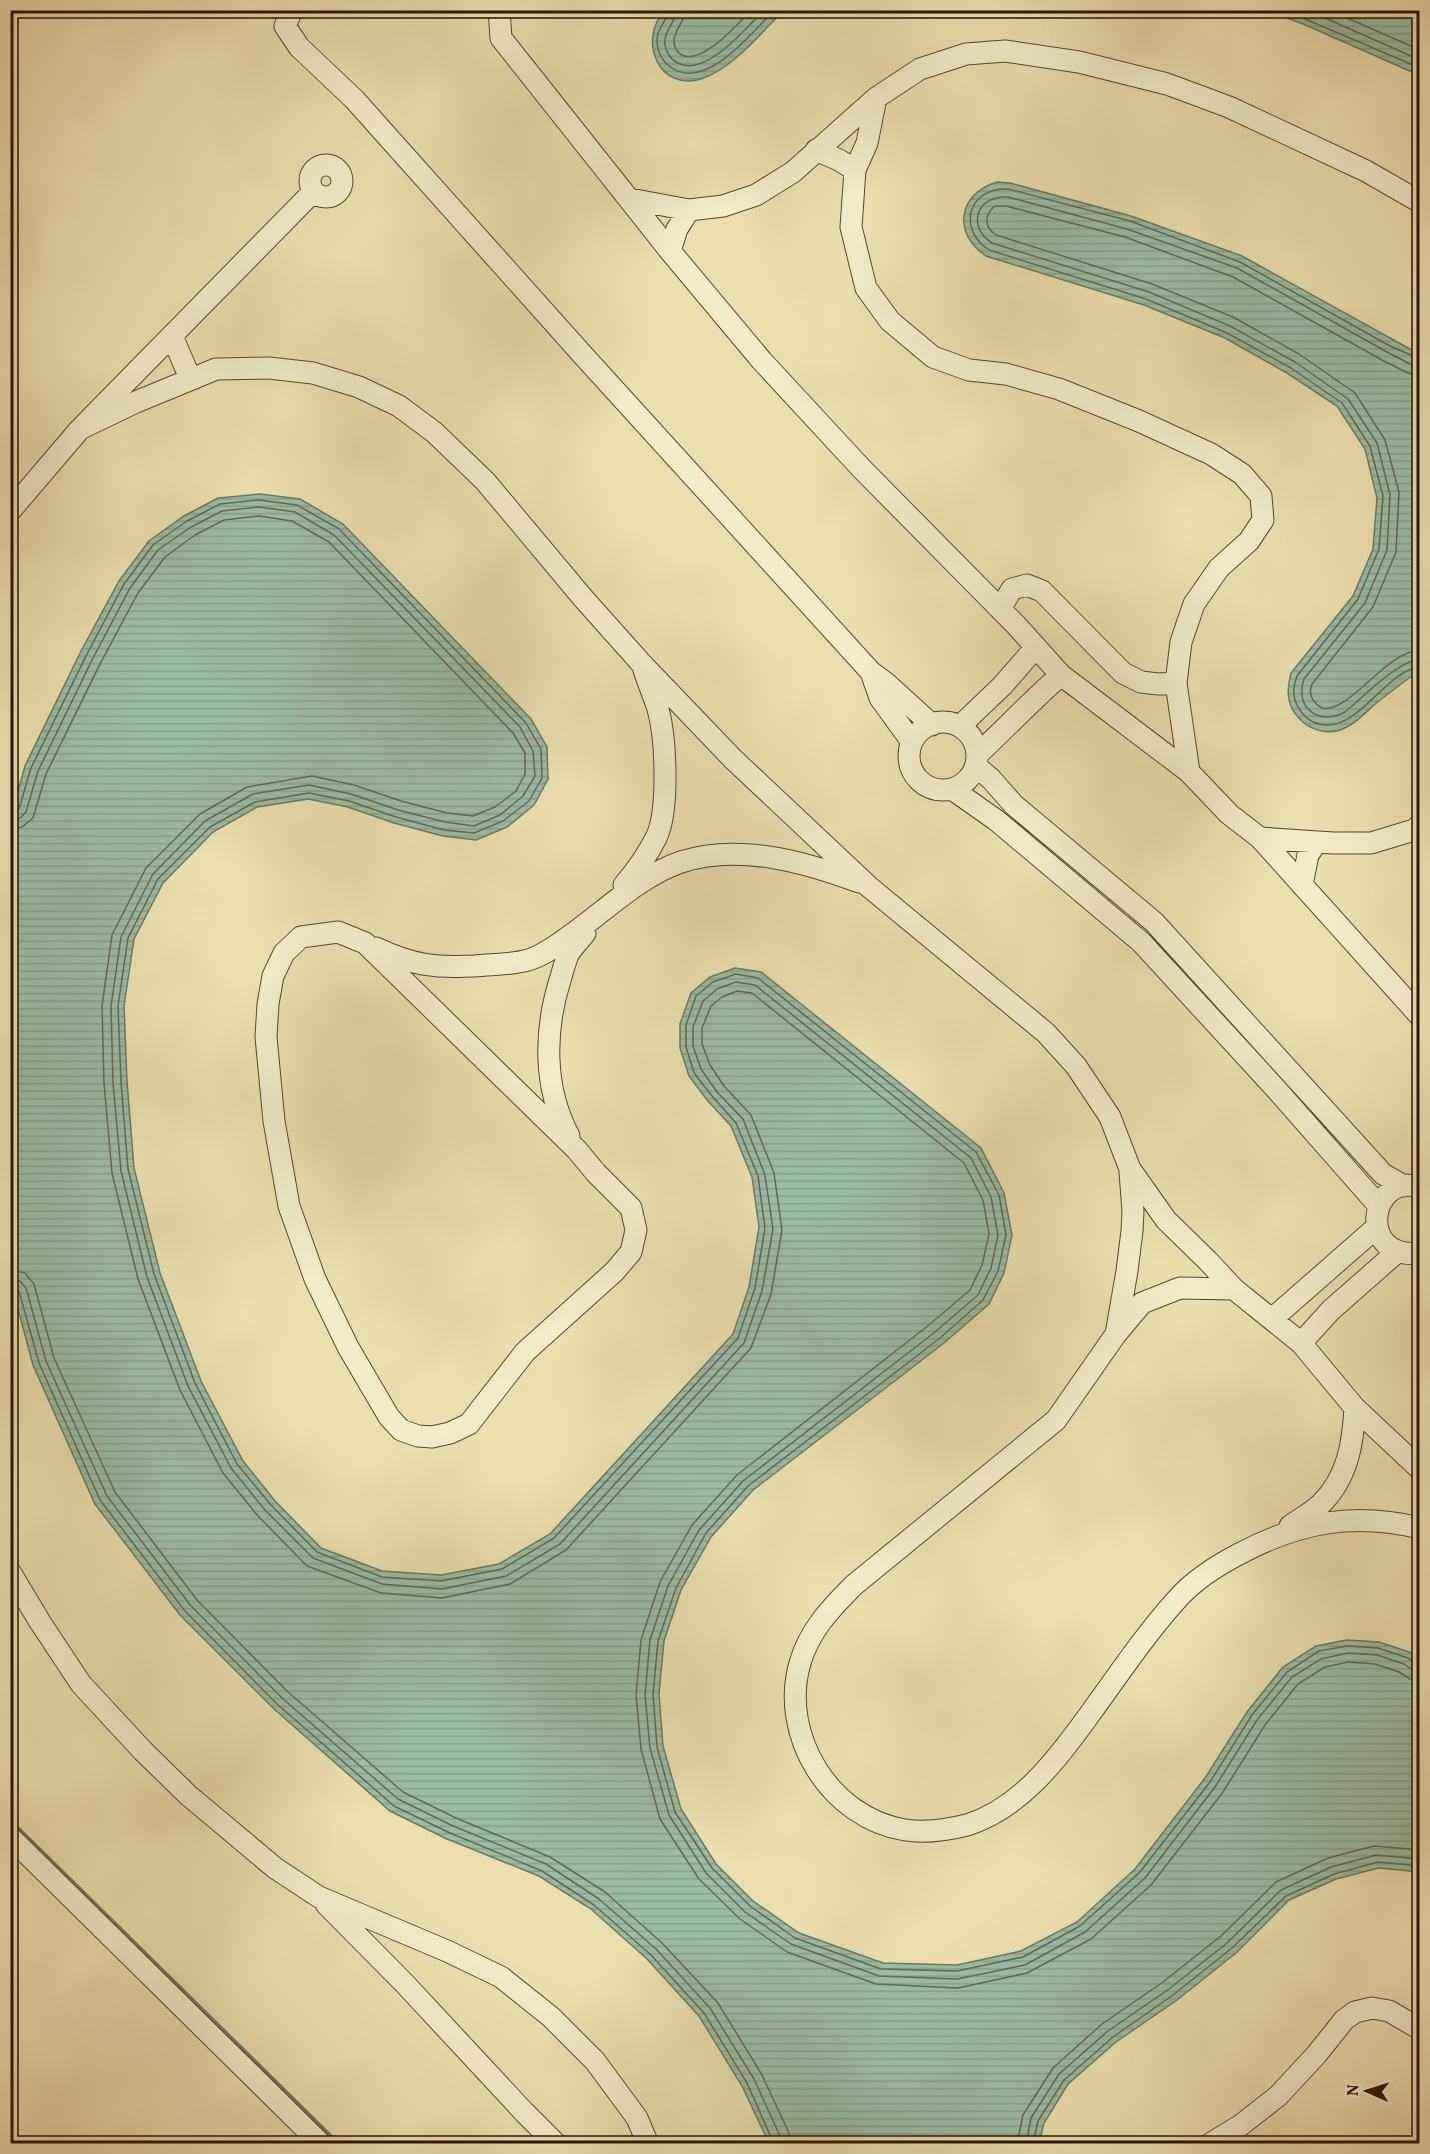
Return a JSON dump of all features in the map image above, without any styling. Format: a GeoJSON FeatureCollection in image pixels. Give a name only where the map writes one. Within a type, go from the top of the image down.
{"type":"FeatureCollection","features":[{"type":"Feature","properties":{"kind":"street"},"geometry":{"type":"LineString","coordinates":[[292,10],[285,26],[299,47],[354,99],[871,672],[886,682],[932,724]]}},
{"type":"Feature","properties":{"kind":"street"},"geometry":{"type":"LineString","coordinates":[[499,10],[501,38],[670,251],[770,369],[861,468],[1000,609],[1061,675],[1189,772],[1230,814],[1260,838],[1419,1016]]}},
{"type":"Feature","properties":{"kind":"street"},"geometry":{"type":"LineString","coordinates":[[630,199],[689,210],[723,206],[756,195],[793,172],[876,98],[920,69],[966,54],[1005,51],[1079,62],[1167,84],[1229,107],[1366,171],[1419,202]]}},
{"type":"Feature","properties":{"kind":"street"},"geometry":{"type":"LineString","coordinates":[[876,98],[867,143],[855,170],[851,227],[866,288],[890,321],[933,357],[969,370],[1006,374],[1059,389],[1211,454],[1242,474],[1261,496],[1263,520],[1249,541],[1220,568],[1194,604],[1181,642],[1176,683],[1189,772]]}},
{"type":"Feature","properties":{"kind":"street"},"geometry":{"type":"LineString","coordinates":[[816,150],[855,170]]}},
{"type":"Feature","properties":{"kind":"street"},"geometry":{"type":"LineString","coordinates":[[10,511],[80,429],[313,192]]}},
{"type":"Feature","properties":{"kind":"street"},"geometry":{"type":"LineString","coordinates":[[670,251],[677,229],[689,210]]}},
{"type":"Feature","properties":{"kind":"street"},"geometry":{"type":"LineString","coordinates":[[172,336],[190,378]]}},
{"type":"Feature","properties":{"kind":"street"},"geometry":{"type":"LineString","coordinates":[[80,429],[190,378],[216,369],[269,368],[313,373],[359,387],[399,406],[434,432],[485,481],[641,663],[734,759],[868,886],[1046,1033],[1076,1066],[1110,1117],[1130,1169],[1166,1220],[1234,1289],[1301,1343],[1355,1408],[1419,1469]]}},
{"type":"Feature","properties":{"kind":"street"},"geometry":{"type":"LineString","coordinates":[[1000,609],[1012,589],[1027,585],[1042,591],[1123,673],[1141,682],[1176,683]]}},
{"type":"Feature","properties":{"kind":"street"},"geometry":{"type":"LineString","coordinates":[[960,726],[1002,686],[1036,647]]}},
{"type":"Feature","properties":{"kind":"street"},"geometry":{"type":"LineString","coordinates":[[577,1150],[559,1117],[550,1076],[548,1035],[557,991],[568,956],[597,916],[638,869],[658,834],[664,808],[665,766],[658,710],[641,663]]}},
{"type":"Feature","properties":{"kind":"street"},"geometry":{"type":"LineString","coordinates":[[871,672],[880,698],[912,742]]}},
{"type":"Feature","properties":{"kind":"street"},"geometry":{"type":"LineString","coordinates":[[1061,675],[1029,703],[977,760],[971,777],[962,785],[952,789],[931,788],[921,783],[914,774],[909,753],[918,733],[932,724],[949,723],[960,726],[975,744],[977,760],[1014,805],[1154,922],[1383,1174],[1412,1187]]}},
{"type":"Feature","properties":{"kind":"street"},"geometry":{"type":"LineString","coordinates":[[952,789],[996,820],[1141,942],[1276,1089],[1379,1206]]}},
{"type":"Feature","properties":{"kind":"street"},"geometry":{"type":"LineString","coordinates":[[1260,838],[1316,843],[1371,843],[1413,830],[1419,825]]}},
{"type":"Feature","properties":{"kind":"street"},"geometry":{"type":"LineString","coordinates":[[1302,885],[1308,855],[1316,843]]}},
{"type":"Feature","properties":{"kind":"street"},"geometry":{"type":"LineString","coordinates":[[365,943],[577,1150],[631,1208],[636,1230],[631,1252],[614,1272],[525,1352],[469,1424],[450,1433],[432,1437],[418,1436],[401,1430],[389,1417],[348,1347],[315,1279],[289,1206],[274,1121],[266,1037],[273,976],[284,953],[301,937],[338,932],[365,943],[394,957],[420,965],[448,967],[529,960],[555,947],[652,874],[682,862],[707,857],[765,856],[801,862],[868,886]]}},
{"type":"Feature","properties":{"kind":"street"},"geometry":{"type":"LineString","coordinates":[[1116,1334],[1132,1231],[1130,1169]]}},
{"type":"Feature","properties":{"kind":"street"},"geometry":{"type":"LineString","coordinates":[[1412,1187],[1394,1190],[1385,1197],[1376,1216],[1377,1227],[1381,1238],[1397,1252],[1419,1253]]}},
{"type":"Feature","properties":{"kind":"street"},"geometry":{"type":"LineString","coordinates":[[1272,1319],[1377,1227]]}},
{"type":"Feature","properties":{"kind":"street"},"geometry":{"type":"LineString","coordinates":[[1301,1343],[1331,1310],[1397,1252]]}},
{"type":"Feature","properties":{"kind":"street"},"geometry":{"type":"LineString","coordinates":[[1234,1289],[1180,1288],[1142,1302],[1116,1334],[1056,1420],[854,1585],[829,1610],[809,1639],[799,1664],[795,1695],[797,1729],[808,1756],[825,1782],[846,1803],[876,1821],[904,1830],[932,1831],[967,1825],[999,1811],[1034,1783],[1069,1744],[1148,1635],[1181,1594],[1219,1564],[1261,1542],[1306,1526],[1349,1520],[1399,1523],[1419,1528]]}},
{"type":"Feature","properties":{"kind":"street"},"geometry":{"type":"LineString","coordinates":[[1275,1537],[1321,1504],[1345,1471],[1353,1440],[1355,1408]]}},
{"type":"Feature","properties":{"kind":"street"},"geometry":{"type":"LineString","coordinates":[[10,1572],[81,1684],[143,1751],[188,1795],[266,1860],[319,1897],[406,1985],[556,2144]]}},
{"type":"Feature","properties":{"kind":"street"},"geometry":{"type":"LineString","coordinates":[[10,1837],[321,2144]]}},
{"type":"Feature","properties":{"kind":"street"},"geometry":{"type":"LineString","coordinates":[[319,1897],[447,1951],[501,1977],[551,2017],[595,2061],[637,2118],[648,2144]]}},
{"type":"Feature","properties":{"kind":"street"},"geometry":{"type":"LineString","coordinates":[[1210,2144],[1241,2125],[1278,2096],[1317,2054],[1344,2020],[1355,2013],[1372,2008],[1389,2011],[1419,2028]]}},
{"type":"Feature","properties":{"kind":"water"},"geometry":{"type":"Polygon","coordinates":[[[665,10],[783,11],[745,50],[724,67],[701,79],[686,81],[674,78],[664,71],[657,61],[653,48],[653,35],[657,22],[665,10]]]}},
{"type":"Feature","properties":{"kind":"water"},"geometry":{"type":"Polygon","coordinates":[[[1266,11],[1419,11],[1419,75],[1301,23],[1266,11]]]}},
{"type":"Feature","properties":{"kind":"water"},"geometry":{"type":"Polygon","coordinates":[[[997,182],[1010,183],[1131,216],[1242,256],[1419,354],[1419,671],[1349,726],[1329,732],[1307,725],[1291,707],[1288,691],[1291,673],[1353,596],[1373,549],[1377,498],[1365,449],[1337,406],[1287,373],[1225,338],[1144,305],[986,256],[975,247],[968,236],[964,226],[964,215],[974,195],[997,182]]]}},
{"type":"Feature","properties":{"kind":"water"},"geometry":{"type":"Polygon","coordinates":[[[260,494],[300,499],[343,524],[531,719],[547,747],[548,779],[534,805],[507,827],[476,840],[443,836],[394,823],[348,807],[308,799],[257,807],[213,832],[163,883],[134,939],[124,1006],[127,1081],[134,1168],[160,1273],[201,1381],[243,1461],[275,1501],[321,1548],[382,1571],[441,1575],[499,1564],[550,1534],[733,1334],[749,1287],[759,1227],[752,1177],[731,1126],[689,1076],[680,1048],[680,1024],[691,993],[710,977],[735,968],[761,972],[981,1148],[1004,1193],[1012,1235],[1004,1273],[989,1304],[944,1343],[753,1490],[711,1537],[681,1590],[664,1641],[659,1694],[663,1746],[681,1809],[716,1864],[753,1901],[799,1933],[883,1963],[957,1965],[1021,1951],[1077,1922],[1135,1869],[1205,1778],[1247,1712],[1283,1667],[1316,1646],[1347,1640],[1379,1642],[1412,1653],[1419,1660],[1419,1872],[1379,1868],[1336,1879],[1289,1900],[1236,1953],[1177,2000],[1116,2042],[1068,2084],[1044,2123],[1039,2143],[769,2143],[742,2086],[699,2016],[647,1959],[591,1909],[539,1876],[447,1839],[390,1811],[273,1708],[180,1615],[95,1504],[33,1365],[11,1283],[11,816],[25,766],[80,653],[119,581],[149,541],[184,516],[218,498],[260,494]]]}},
{"type":"Feature","properties":{"kind":"waterway"},"geometry":{"type":"LineString","coordinates":[[10,1821],[338,2144]]}}]}
